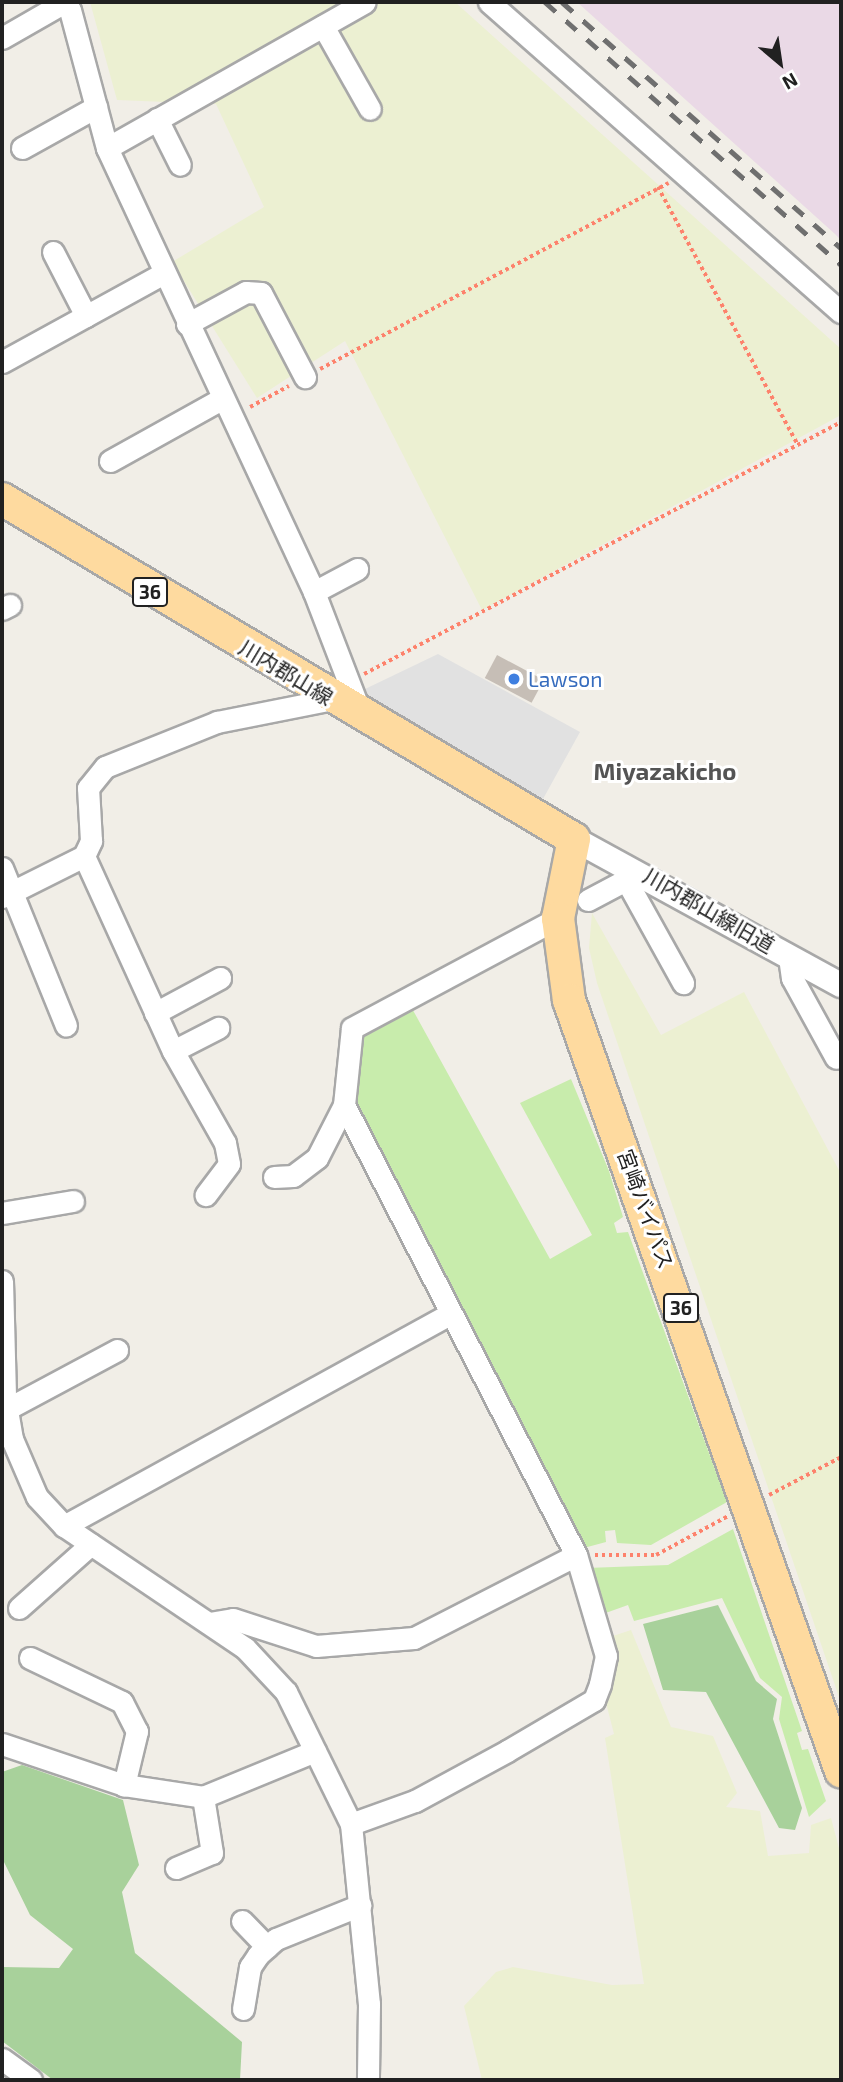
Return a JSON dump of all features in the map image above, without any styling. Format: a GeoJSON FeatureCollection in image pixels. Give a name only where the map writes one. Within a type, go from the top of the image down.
{"type":"FeatureCollection","features":[{"type":"Feature","properties":{"kind":"main road","name":"川内郡山線"},"geometry":{"type":"LineString","coordinates":[[2,499],[342,689],[363,718],[574,839]]}},
{"type":"Feature","properties":{"kind":"main road","name":"宮崎バイパス"},"geometry":{"type":"LineString","coordinates":[[574,839],[558,918],[569,1000],[750,1504],[841,1771]]}},
{"type":"Feature","properties":{"kind":"street"},"geometry":{"type":"LineString","coordinates":[[2,38],[63,2],[107,148],[162,274],[228,407],[314,592],[342,689],[216,722],[105,767],[88,788],[91,841],[84,856],[7,894]]}},
{"type":"Feature","properties":{"kind":"street"},"geometry":{"type":"LineString","coordinates":[[107,148],[365,2]]}},
{"type":"Feature","properties":{"kind":"street"},"geometry":{"type":"LineString","coordinates":[[489,2],[841,312]]}},
{"type":"Feature","properties":{"kind":"street"},"geometry":{"type":"LineString","coordinates":[[323,26],[370,109]]}},
{"type":"Feature","properties":{"kind":"street"},"geometry":{"type":"LineString","coordinates":[[22,148],[96,107]]}},
{"type":"Feature","properties":{"kind":"street"},"geometry":{"type":"LineString","coordinates":[[157,119],[180,165]]}},
{"type":"Feature","properties":{"kind":"street"},"geometry":{"type":"LineString","coordinates":[[52,252],[86,316]]}},
{"type":"Feature","properties":{"kind":"street"},"geometry":{"type":"LineString","coordinates":[[2,362],[162,274]]}},
{"type":"Feature","properties":{"kind":"street"},"geometry":{"type":"LineString","coordinates":[[187,324],[246,292],[261,293],[305,377]]}},
{"type":"Feature","properties":{"kind":"street"},"geometry":{"type":"LineString","coordinates":[[110,461],[228,407]]}},
{"type":"Feature","properties":{"kind":"street"},"geometry":{"type":"LineString","coordinates":[[314,592],[357,569]]}},
{"type":"Feature","properties":{"kind":"street","name":"川内郡山線旧道"},"geometry":{"type":"LineString","coordinates":[[574,839],[634,876],[841,985]]}},
{"type":"Feature","properties":{"kind":"street"},"geometry":{"type":"LineString","coordinates":[[84,856],[173,1051],[217,1122],[227,1153],[222,1180],[206,1195]]}},
{"type":"Feature","properties":{"kind":"street"},"geometry":{"type":"LineString","coordinates":[[2,868],[7,894],[66,1026]]}},
{"type":"Feature","properties":{"kind":"street"},"geometry":{"type":"LineString","coordinates":[[588,900],[634,876],[683,984]]}},
{"type":"Feature","properties":{"kind":"street"},"geometry":{"type":"LineString","coordinates":[[274,1177],[293,1176],[317,1158],[344,1105],[352,1028],[558,918]]}},
{"type":"Feature","properties":{"kind":"street"},"geometry":{"type":"LineString","coordinates":[[789,957],[792,978],[836,1058]]}},
{"type":"Feature","properties":{"kind":"street"},"geometry":{"type":"LineString","coordinates":[[155,1013],[220,978]]}},
{"type":"Feature","properties":{"kind":"street"},"geometry":{"type":"LineString","coordinates":[[173,1051],[218,1028]]}},
{"type":"Feature","properties":{"kind":"street"},"geometry":{"type":"LineString","coordinates":[[344,1105],[448,1315],[576,1555],[606,1656],[594,1700],[415,1801],[351,1824]]}},
{"type":"Feature","properties":{"kind":"street"},"geometry":{"type":"LineString","coordinates":[[2,1213],[73,1201]]}},
{"type":"Feature","properties":{"kind":"street"},"geometry":{"type":"LineString","coordinates":[[2,1281],[7,1409],[37,1497],[64,1526],[209,1623],[286,1692],[351,1824],[360,1905],[368,2080]]}},
{"type":"Feature","properties":{"kind":"street"},"geometry":{"type":"LineString","coordinates":[[64,1526],[448,1315]]}},
{"type":"Feature","properties":{"kind":"street"},"geometry":{"type":"LineString","coordinates":[[7,1409],[117,1350]]}},
{"type":"Feature","properties":{"kind":"street"},"geometry":{"type":"LineString","coordinates":[[19,1608],[91,1544]]}},
{"type":"Feature","properties":{"kind":"street"},"geometry":{"type":"LineString","coordinates":[[209,1623],[233,1619],[316,1646],[414,1638],[576,1555]]}},
{"type":"Feature","properties":{"kind":"street"},"geometry":{"type":"LineString","coordinates":[[30,1658],[122,1702],[137,1731],[124,1785]]}},
{"type":"Feature","properties":{"kind":"street"},"geometry":{"type":"LineString","coordinates":[[2,1744],[124,1785],[203,1797],[315,1751]]}},
{"type":"Feature","properties":{"kind":"street"},"geometry":{"type":"LineString","coordinates":[[176,1868],[212,1853],[203,1797]]}},
{"type":"Feature","properties":{"kind":"street"},"geometry":{"type":"LineString","coordinates":[[243,2009],[250,1967],[267,1947],[360,1905]]}},
{"type":"Feature","properties":{"kind":"street"},"geometry":{"type":"LineString","coordinates":[[242,1921],[267,1947]]}},
{"type":"Feature","properties":{"kind":"street"},"geometry":{"type":"LineString","coordinates":[[2,2059],[31,2080]]}},
{"type":"Feature","properties":{"kind":"path"},"geometry":{"type":"LineString","coordinates":[[228,407],[305,377],[658,187],[689,176]]}},
{"type":"Feature","properties":{"kind":"path"},"geometry":{"type":"LineString","coordinates":[[658,187],[798,446]]}},
{"type":"Feature","properties":{"kind":"path"},"geometry":{"type":"LineString","coordinates":[[342,689],[841,422]]}},
{"type":"Feature","properties":{"kind":"path"},"geometry":{"type":"LineString","coordinates":[[576,1555],[656,1555],[841,1457]]}},
{"type":"Feature","properties":{"kind":"shaded area"},"geometry":{"type":"Polygon","coordinates":[[[577,2],[841,2],[841,240],[835,234],[577,2]]]}},
{"type":"Feature","properties":{"kind":"shaded area"},"geometry":{"type":"Polygon","coordinates":[[[438,654],[580,732],[543,799],[371,705],[363,690],[438,654]]]}},
{"type":"Feature","properties":{"kind":"green space"},"geometry":{"type":"Polygon","coordinates":[[[90,2],[455,2],[841,349],[841,415],[482,610],[345,341],[257,398],[172,262],[264,207],[216,104],[117,100],[90,2]]]}},
{"type":"Feature","properties":{"kind":"green space"},"geometry":{"type":"Polygon","coordinates":[[[592,913],[661,1035],[744,992],[841,1174],[841,1703],[597,983],[589,948],[592,913]]]}},
{"type":"Feature","properties":{"kind":"green space"},"geometry":{"type":"Polygon","coordinates":[[[409,1003],[550,1259],[592,1235],[520,1103],[571,1079],[609,1171],[623,1217],[614,1223],[617,1233],[628,1232],[727,1502],[651,1545],[617,1543],[615,1530],[605,1531],[606,1542],[580,1549],[355,1116],[358,1033],[409,1003]]]}},
{"type":"Feature","properties":{"kind":"green space"},"geometry":{"type":"Polygon","coordinates":[[[733,1529],[802,1731],[797,1733],[802,1750],[808,1749],[826,1801],[809,1817],[779,1719],[782,1697],[760,1678],[722,1598],[634,1621],[628,1605],[600,1615],[587,1568],[668,1565],[733,1529]]]}},
{"type":"Feature","properties":{"kind":"green space"},"geometry":{"type":"Polygon","coordinates":[[[718,1605],[756,1681],[777,1699],[773,1719],[802,1808],[795,1830],[779,1828],[706,1692],[663,1690],[643,1624],[718,1605]]]}},
{"type":"Feature","properties":{"kind":"green space"},"geometry":{"type":"Polygon","coordinates":[[[631,1630],[671,1727],[713,1736],[737,1793],[726,1807],[760,1811],[768,1856],[809,1853],[811,1825],[831,1818],[841,1856],[841,2080],[482,2080],[464,2006],[496,1972],[513,1967],[612,1985],[644,1984],[605,1738],[614,1734],[605,1699],[614,1675],[610,1637],[631,1630]]]}},
{"type":"Feature","properties":{"kind":"green space"},"geometry":{"type":"Polygon","coordinates":[[[22,1765],[123,1800],[139,1865],[122,1892],[135,1953],[242,2042],[240,2080],[53,2080],[2,2041],[2,1967],[59,1968],[73,1949],[30,1915],[3,1860],[2,1772],[22,1765]]]}},
{"type":"Feature","properties":{"kind":"building","name":"Lawson"},"geometry":{"type":"Polygon","coordinates":[[[497,655],[544,680],[532,703],[485,678],[497,655]]]}},
{"type":"Feature","properties":{"kind":"railway"},"geometry":{"type":"LineString","coordinates":[[545,2],[841,265]]}},
{"type":"Feature","properties":{"kind":"railway"},"geometry":{"type":"LineString","coordinates":[[562,2],[841,248]]}},
{"type":"Feature","properties":{"kind":"place","name":"Lawson"},"geometry":{"type":"Point","coordinates":[514,679]}},
{"type":"Feature","properties":{"kind":"district","name":"Miyazakicho"},"geometry":{"type":"Point","coordinates":[665,771]}}]}
